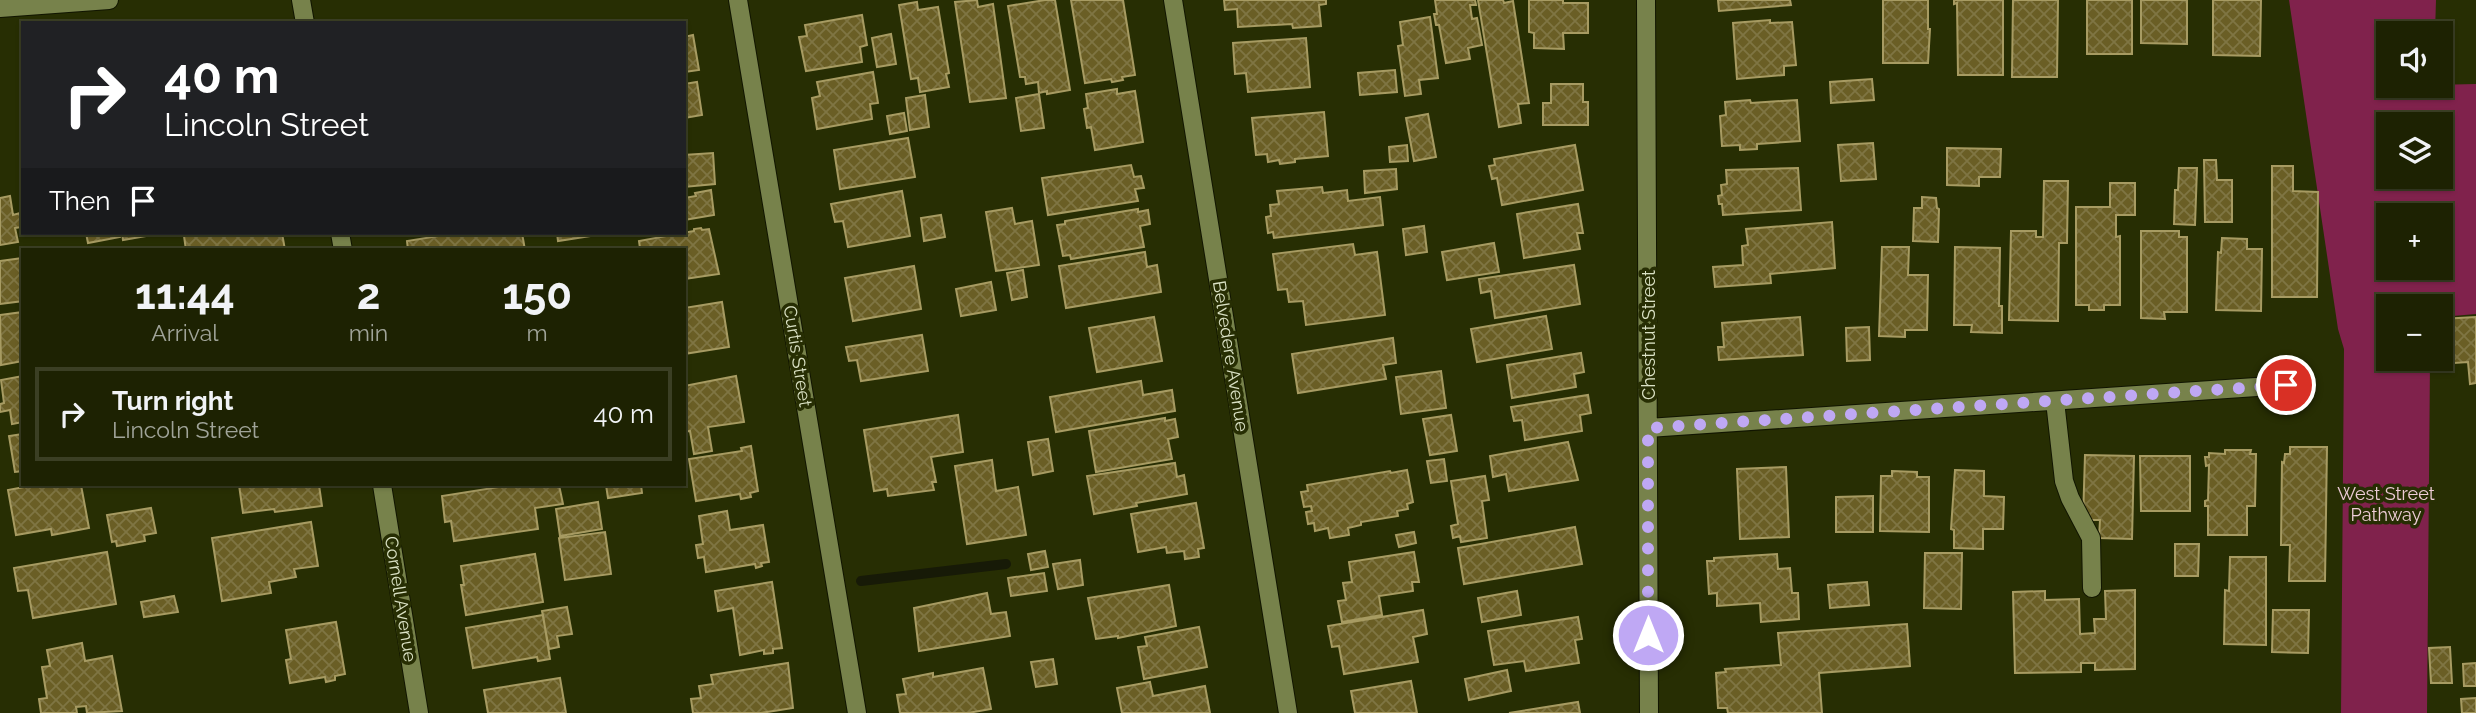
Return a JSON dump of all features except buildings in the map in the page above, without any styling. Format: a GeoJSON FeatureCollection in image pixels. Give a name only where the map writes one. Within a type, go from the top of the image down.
{"type":"FeatureCollection","features":[{"type":"Feature","properties":{"kind":"street"},"geometry":{"type":"LineString","coordinates":[[0,8],[109,0]]}},
{"type":"Feature","properties":{"kind":"street"},"geometry":{"type":"LineString","coordinates":[[301,0],[305,21]]}},
{"type":"Feature","properties":{"kind":"street","name":"Curtis Street"},"geometry":{"type":"LineString","coordinates":[[738,0],[857,713]]}},
{"type":"Feature","properties":{"kind":"street","name":"Belvedere Avenue"},"geometry":{"type":"LineString","coordinates":[[1173,0],[1288,713]]}},
{"type":"Feature","properties":{"kind":"street","name":"Chestnut Street"},"geometry":{"type":"LineString","coordinates":[[1646,0],[1649,713]]}},
{"type":"Feature","properties":{"kind":"street"},"geometry":{"type":"LineString","coordinates":[[1648,428],[2286,385]]}},
{"type":"Feature","properties":{"kind":"street"},"geometry":{"type":"LineString","coordinates":[[2055,401],[2064,481],[2091,538],[2092,588]]}},
{"type":"Feature","properties":{"kind":"street","name":"Cornell Avenue"},"geometry":{"type":"LineString","coordinates":[[382,486],[419,713]]}},
{"type":"Feature","properties":{"kind":"green space","name":"West Street Pathway"},"geometry":{"type":"Polygon","coordinates":[[[2289,0],[2436,0],[2435,21],[2376,21],[2376,98],[2453,98],[2453,85],[2476,84],[2476,314],[2453,316],[2453,294],[2376,294],[2376,371],[2430,371],[2427,713],[2341,713],[2344,349],[2338,329],[2289,0]]]}},
{"type":"Feature","properties":{"kind":"waterway"},"geometry":{"type":"LineString","coordinates":[[861,581],[1006,564]]}},
{"type":"Feature","properties":{"kind":"route"},"geometry":{"type":"LineString","coordinates":[[1648,635],[1648,428],[2286,385]]}}]}
